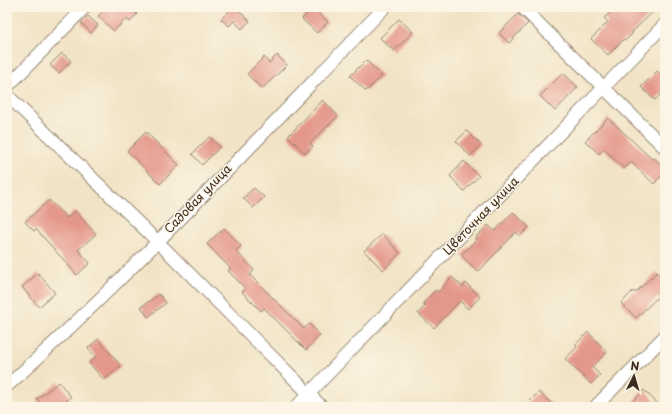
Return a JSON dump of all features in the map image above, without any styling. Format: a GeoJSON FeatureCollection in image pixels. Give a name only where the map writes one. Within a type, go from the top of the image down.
{"type":"FeatureCollection","features":[{"type":"Feature","properties":{"kind":"street"},"geometry":{"type":"LineString","coordinates":[[7,87],[85,7]]}},
{"type":"Feature","properties":{"kind":"street","name":"Садовая улица"},"geometry":{"type":"LineString","coordinates":[[7,386],[54,344],[158,242],[385,7]]}},
{"type":"Feature","properties":{"kind":"street"},"geometry":{"type":"LineString","coordinates":[[522,7],[665,148]]}},
{"type":"Feature","properties":{"kind":"street","name":"Цветочная улица"},"geometry":{"type":"LineString","coordinates":[[296,407],[665,24]]}},
{"type":"Feature","properties":{"kind":"street"},"geometry":{"type":"LineString","coordinates":[[7,95],[158,242],[322,407]]}},
{"type":"Feature","properties":{"kind":"street"},"geometry":{"type":"LineString","coordinates":[[595,407],[665,336]]}},
{"type":"Feature","properties":{"kind":"building"},"geometry":{"type":"Polygon","coordinates":[[[107,7],[130,7],[137,14],[130,22],[126,19],[114,31],[98,16],[107,7]]]}},
{"type":"Feature","properties":{"kind":"building"},"geometry":{"type":"Polygon","coordinates":[[[233,7],[235,7],[250,21],[242,29],[234,21],[229,26],[221,19],[233,7]]]}},
{"type":"Feature","properties":{"kind":"building"},"geometry":{"type":"Polygon","coordinates":[[[621,7],[658,7],[632,32],[633,33],[626,40],[624,39],[608,55],[591,39],[608,22],[604,18],[612,11],[614,13],[621,7]]]}},
{"type":"Feature","properties":{"kind":"building"},"geometry":{"type":"Polygon","coordinates":[[[313,8],[328,22],[317,33],[302,19],[313,8]]]}},
{"type":"Feature","properties":{"kind":"building"},"geometry":{"type":"Polygon","coordinates":[[[518,14],[528,23],[509,43],[499,33],[518,14]]]}},
{"type":"Feature","properties":{"kind":"building"},"geometry":{"type":"Polygon","coordinates":[[[88,16],[98,25],[91,33],[81,23],[88,16]]]}},
{"type":"Feature","properties":{"kind":"building"},"geometry":{"type":"Polygon","coordinates":[[[399,19],[413,32],[394,51],[380,38],[399,19]]]}},
{"type":"Feature","properties":{"kind":"building"},"geometry":{"type":"Polygon","coordinates":[[[62,53],[71,61],[59,73],[50,65],[62,53]]]}},
{"type":"Feature","properties":{"kind":"building"},"geometry":{"type":"Polygon","coordinates":[[[277,55],[287,65],[262,89],[247,74],[264,57],[269,63],[277,55]]]}},
{"type":"Feature","properties":{"kind":"building"},"geometry":{"type":"Polygon","coordinates":[[[366,60],[382,76],[366,91],[350,76],[366,60]]]}},
{"type":"Feature","properties":{"kind":"building"},"geometry":{"type":"Polygon","coordinates":[[[657,71],[665,79],[665,90],[655,100],[641,87],[657,71]]]}},
{"type":"Feature","properties":{"kind":"building"},"geometry":{"type":"Polygon","coordinates":[[[563,73],[578,87],[555,111],[540,96],[563,73]]]}},
{"type":"Feature","properties":{"kind":"building"},"geometry":{"type":"Polygon","coordinates":[[[323,100],[338,116],[310,143],[313,146],[305,153],[288,136],[323,100]]]}},
{"type":"Feature","properties":{"kind":"building"},"geometry":{"type":"Polygon","coordinates":[[[608,118],[652,159],[654,158],[665,168],[665,172],[654,184],[631,162],[624,169],[604,149],[599,154],[585,141],[608,118]]]}},
{"type":"Feature","properties":{"kind":"building"},"geometry":{"type":"Polygon","coordinates":[[[467,131],[481,145],[470,156],[456,141],[467,131]]]}},
{"type":"Feature","properties":{"kind":"building"},"geometry":{"type":"Polygon","coordinates":[[[146,132],[179,165],[160,184],[127,151],[146,132]]]}},
{"type":"Feature","properties":{"kind":"building"},"geometry":{"type":"Polygon","coordinates":[[[209,137],[220,147],[202,165],[192,154],[209,137]]]}},
{"type":"Feature","properties":{"kind":"building"},"geometry":{"type":"Polygon","coordinates":[[[464,161],[479,176],[464,191],[450,176],[464,161]]]}},
{"type":"Feature","properties":{"kind":"building"},"geometry":{"type":"Polygon","coordinates":[[[254,188],[264,197],[253,208],[243,198],[254,188]]]}},
{"type":"Feature","properties":{"kind":"building"},"geometry":{"type":"Polygon","coordinates":[[[49,200],[67,218],[75,211],[96,234],[78,250],[90,263],[77,275],[36,229],[34,231],[25,222],[49,200]]]}},
{"type":"Feature","properties":{"kind":"building"},"geometry":{"type":"Polygon","coordinates":[[[513,212],[529,227],[520,236],[516,232],[478,272],[461,255],[488,225],[495,231],[513,212]]]}},
{"type":"Feature","properties":{"kind":"building"},"geometry":{"type":"Polygon","coordinates":[[[224,228],[241,246],[236,251],[254,270],[250,275],[304,329],[309,324],[320,335],[306,350],[264,308],[261,311],[242,292],[246,289],[228,271],[231,269],[207,244],[224,228]]]}},
{"type":"Feature","properties":{"kind":"building"},"geometry":{"type":"Polygon","coordinates":[[[382,234],[400,253],[383,270],[364,251],[382,234]]]}},
{"type":"Feature","properties":{"kind":"building"},"geometry":{"type":"Polygon","coordinates":[[[657,272],[665,280],[665,304],[658,297],[636,318],[621,303],[633,291],[635,293],[657,272]]]}},
{"type":"Feature","properties":{"kind":"building"},"geometry":{"type":"Polygon","coordinates":[[[38,273],[55,293],[39,307],[22,287],[38,273]]]}},
{"type":"Feature","properties":{"kind":"building"},"geometry":{"type":"Polygon","coordinates":[[[452,277],[463,287],[466,283],[480,297],[468,309],[460,301],[434,328],[418,313],[426,305],[423,303],[436,290],[438,292],[452,277]]]}},
{"type":"Feature","properties":{"kind":"building"},"geometry":{"type":"Polygon","coordinates":[[[159,294],[166,303],[148,317],[141,307],[159,294]]]}},
{"type":"Feature","properties":{"kind":"building"},"geometry":{"type":"Polygon","coordinates":[[[588,332],[607,352],[592,367],[600,375],[591,384],[565,359],[577,347],[575,345],[588,332]]]}},
{"type":"Feature","properties":{"kind":"building"},"geometry":{"type":"Polygon","coordinates":[[[98,339],[121,366],[104,380],[89,363],[96,357],[88,348],[98,339]]]}},
{"type":"Feature","properties":{"kind":"building"},"geometry":{"type":"Polygon","coordinates":[[[59,382],[71,397],[58,407],[43,407],[37,399],[59,382]]]}},
{"type":"Feature","properties":{"kind":"building"},"geometry":{"type":"Polygon","coordinates":[[[644,390],[661,407],[627,407],[644,390]]]}},
{"type":"Feature","properties":{"kind":"building"},"geometry":{"type":"Polygon","coordinates":[[[539,392],[555,407],[524,407],[539,392]]]}}]}
